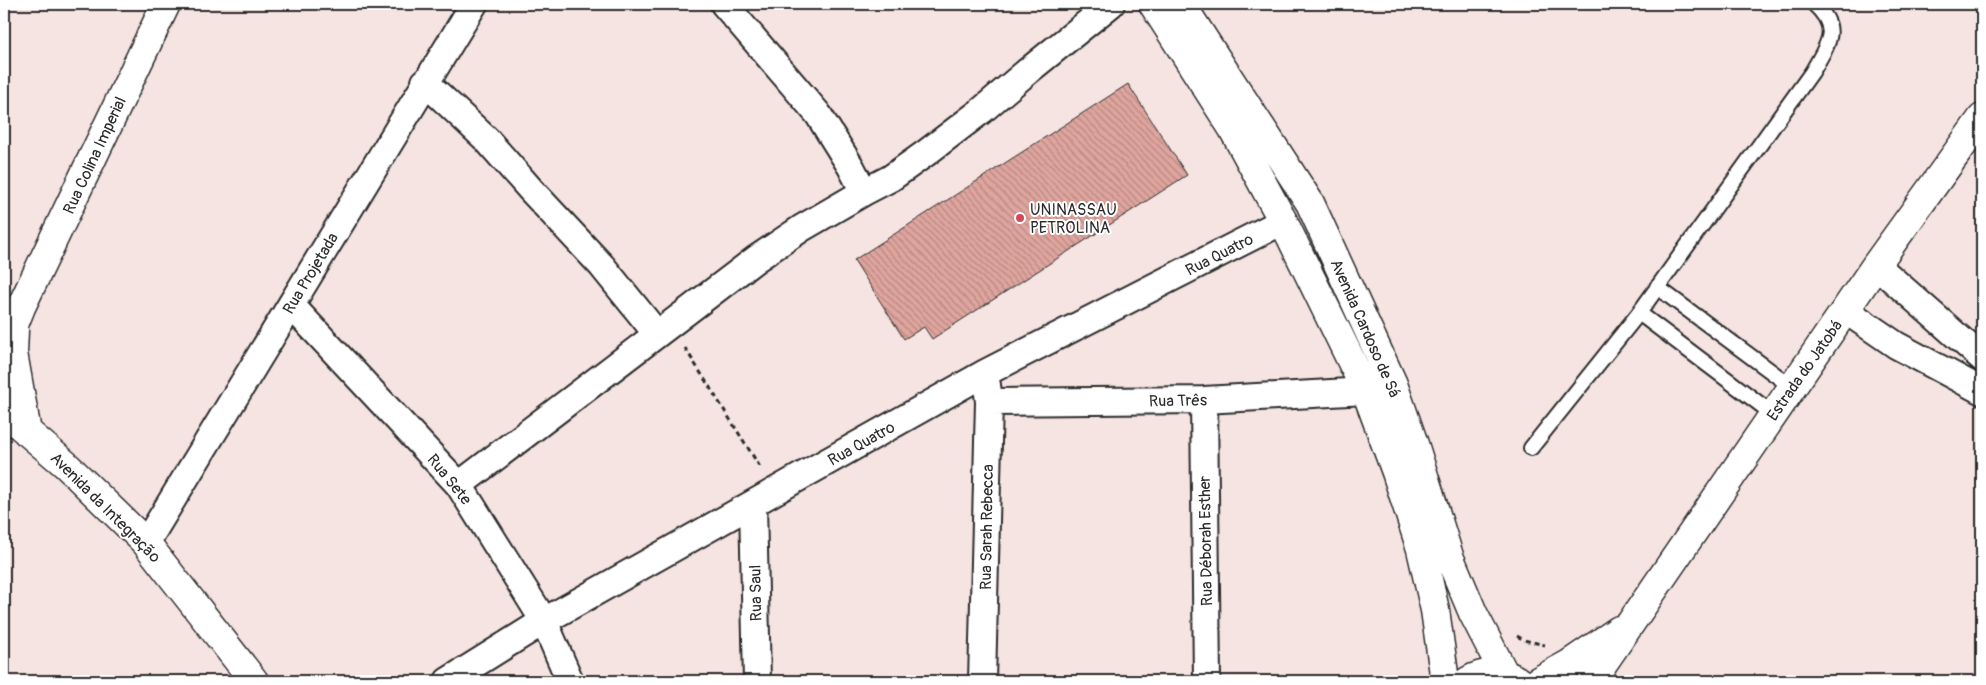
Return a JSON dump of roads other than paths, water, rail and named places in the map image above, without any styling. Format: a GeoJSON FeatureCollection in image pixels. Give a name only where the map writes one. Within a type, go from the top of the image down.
{"type":"FeatureCollection","features":[{"type":"Feature","properties":{"kind":"main road","name":"Rua Colina Imperial"},"geometry":{"type":"LineString","coordinates":[[11,326],[166,4]]}},
{"type":"Feature","properties":{"kind":"main road","name":"Avenida Cardoso de Sá"},"geometry":{"type":"LineString","coordinates":[[1152,4],[1233,130],[1283,221],[1366,392],[1396,472],[1421,549],[1435,610],[1445,681]]}},
{"type":"Feature","properties":{"kind":"main road","name":"Avenida Cardoso de Sá"},"geometry":{"type":"LineString","coordinates":[[1181,4],[1310,203],[1393,384],[1449,556],[1473,613],[1512,678]]}},
{"type":"Feature","properties":{"kind":"main road","name":"Estrada do Jatobá"},"geometry":{"type":"LineString","coordinates":[[1591,681],[1876,265],[1982,118]]}},
{"type":"Feature","properties":{"kind":"main road"},"geometry":{"type":"LineString","coordinates":[[11,326],[12,353],[27,432]]}},
{"type":"Feature","properties":{"kind":"main road","name":"Avenida da Integração"},"geometry":{"type":"LineString","coordinates":[[4,412],[65,464],[146,543],[254,681]]}},
{"type":"Feature","properties":{"kind":"main road"},"geometry":{"type":"LineString","coordinates":[[1538,681],[1569,664],[1629,624]]}},
{"type":"Feature","properties":{"kind":"main road"},"geometry":{"type":"LineString","coordinates":[[1468,681],[1474,677],[1488,674],[1512,678]]}},
{"type":"Feature","properties":{"kind":"street","name":"Rua Projetada"},"geometry":{"type":"LineString","coordinates":[[146,543],[474,4]]}},
{"type":"Feature","properties":{"kind":"street"},"geometry":{"type":"LineString","coordinates":[[724,4],[818,114],[851,167],[864,192]]}},
{"type":"Feature","properties":{"kind":"street"},"geometry":{"type":"LineString","coordinates":[[459,485],[756,259],[802,228],[891,178],[934,147],[981,111],[1111,4]]}},
{"type":"Feature","properties":{"kind":"street"},"geometry":{"type":"LineString","coordinates":[[425,82],[488,140],[531,190],[663,329]]}},
{"type":"Feature","properties":{"kind":"street","name":"Rua Quatro"},"geometry":{"type":"LineString","coordinates":[[448,681],[544,621],[985,373],[1283,221]]}},
{"type":"Feature","properties":{"kind":"street"},"geometry":{"type":"LineString","coordinates":[[1876,265],[1982,358]]}},
{"type":"Feature","properties":{"kind":"street","name":"Rua Sete"},"geometry":{"type":"LineString","coordinates":[[290,305],[459,485],[544,621],[570,681]]}},
{"type":"Feature","properties":{"kind":"street"},"geometry":{"type":"LineString","coordinates":[[1845,310],[1896,345],[1982,391]]}},
{"type":"Feature","properties":{"kind":"street","name":"Rua Sarah Rebecca"},"geometry":{"type":"LineString","coordinates":[[982,681],[989,402],[985,373]]}},
{"type":"Feature","properties":{"kind":"street","name":"Rua Três"},"geometry":{"type":"LineString","coordinates":[[989,402],[1204,400],[1366,392]]}},
{"type":"Feature","properties":{"kind":"street","name":"Rua Déborah Esther"},"geometry":{"type":"LineString","coordinates":[[1204,400],[1207,681]]}},
{"type":"Feature","properties":{"kind":"street","name":"Rua Saul"},"geometry":{"type":"LineString","coordinates":[[752,505],[757,681]]}},
{"type":"Feature","properties":{"kind":"lane"},"geometry":{"type":"LineString","coordinates":[[1531,448],[1639,313],[1806,80],[1823,52],[1829,37],[1830,25],[1824,13],[1814,4]]}},
{"type":"Feature","properties":{"kind":"lane"},"geometry":{"type":"LineString","coordinates":[[1657,288],[1792,387]]}},
{"type":"Feature","properties":{"kind":"lane"},"geometry":{"type":"LineString","coordinates":[[1639,313],[1773,414]]}},
{"type":"Feature","properties":{"kind":"place","name":"UNINASSAU PETROLINA"},"geometry":{"type":"Point","coordinates":[1020,218]}}]}
